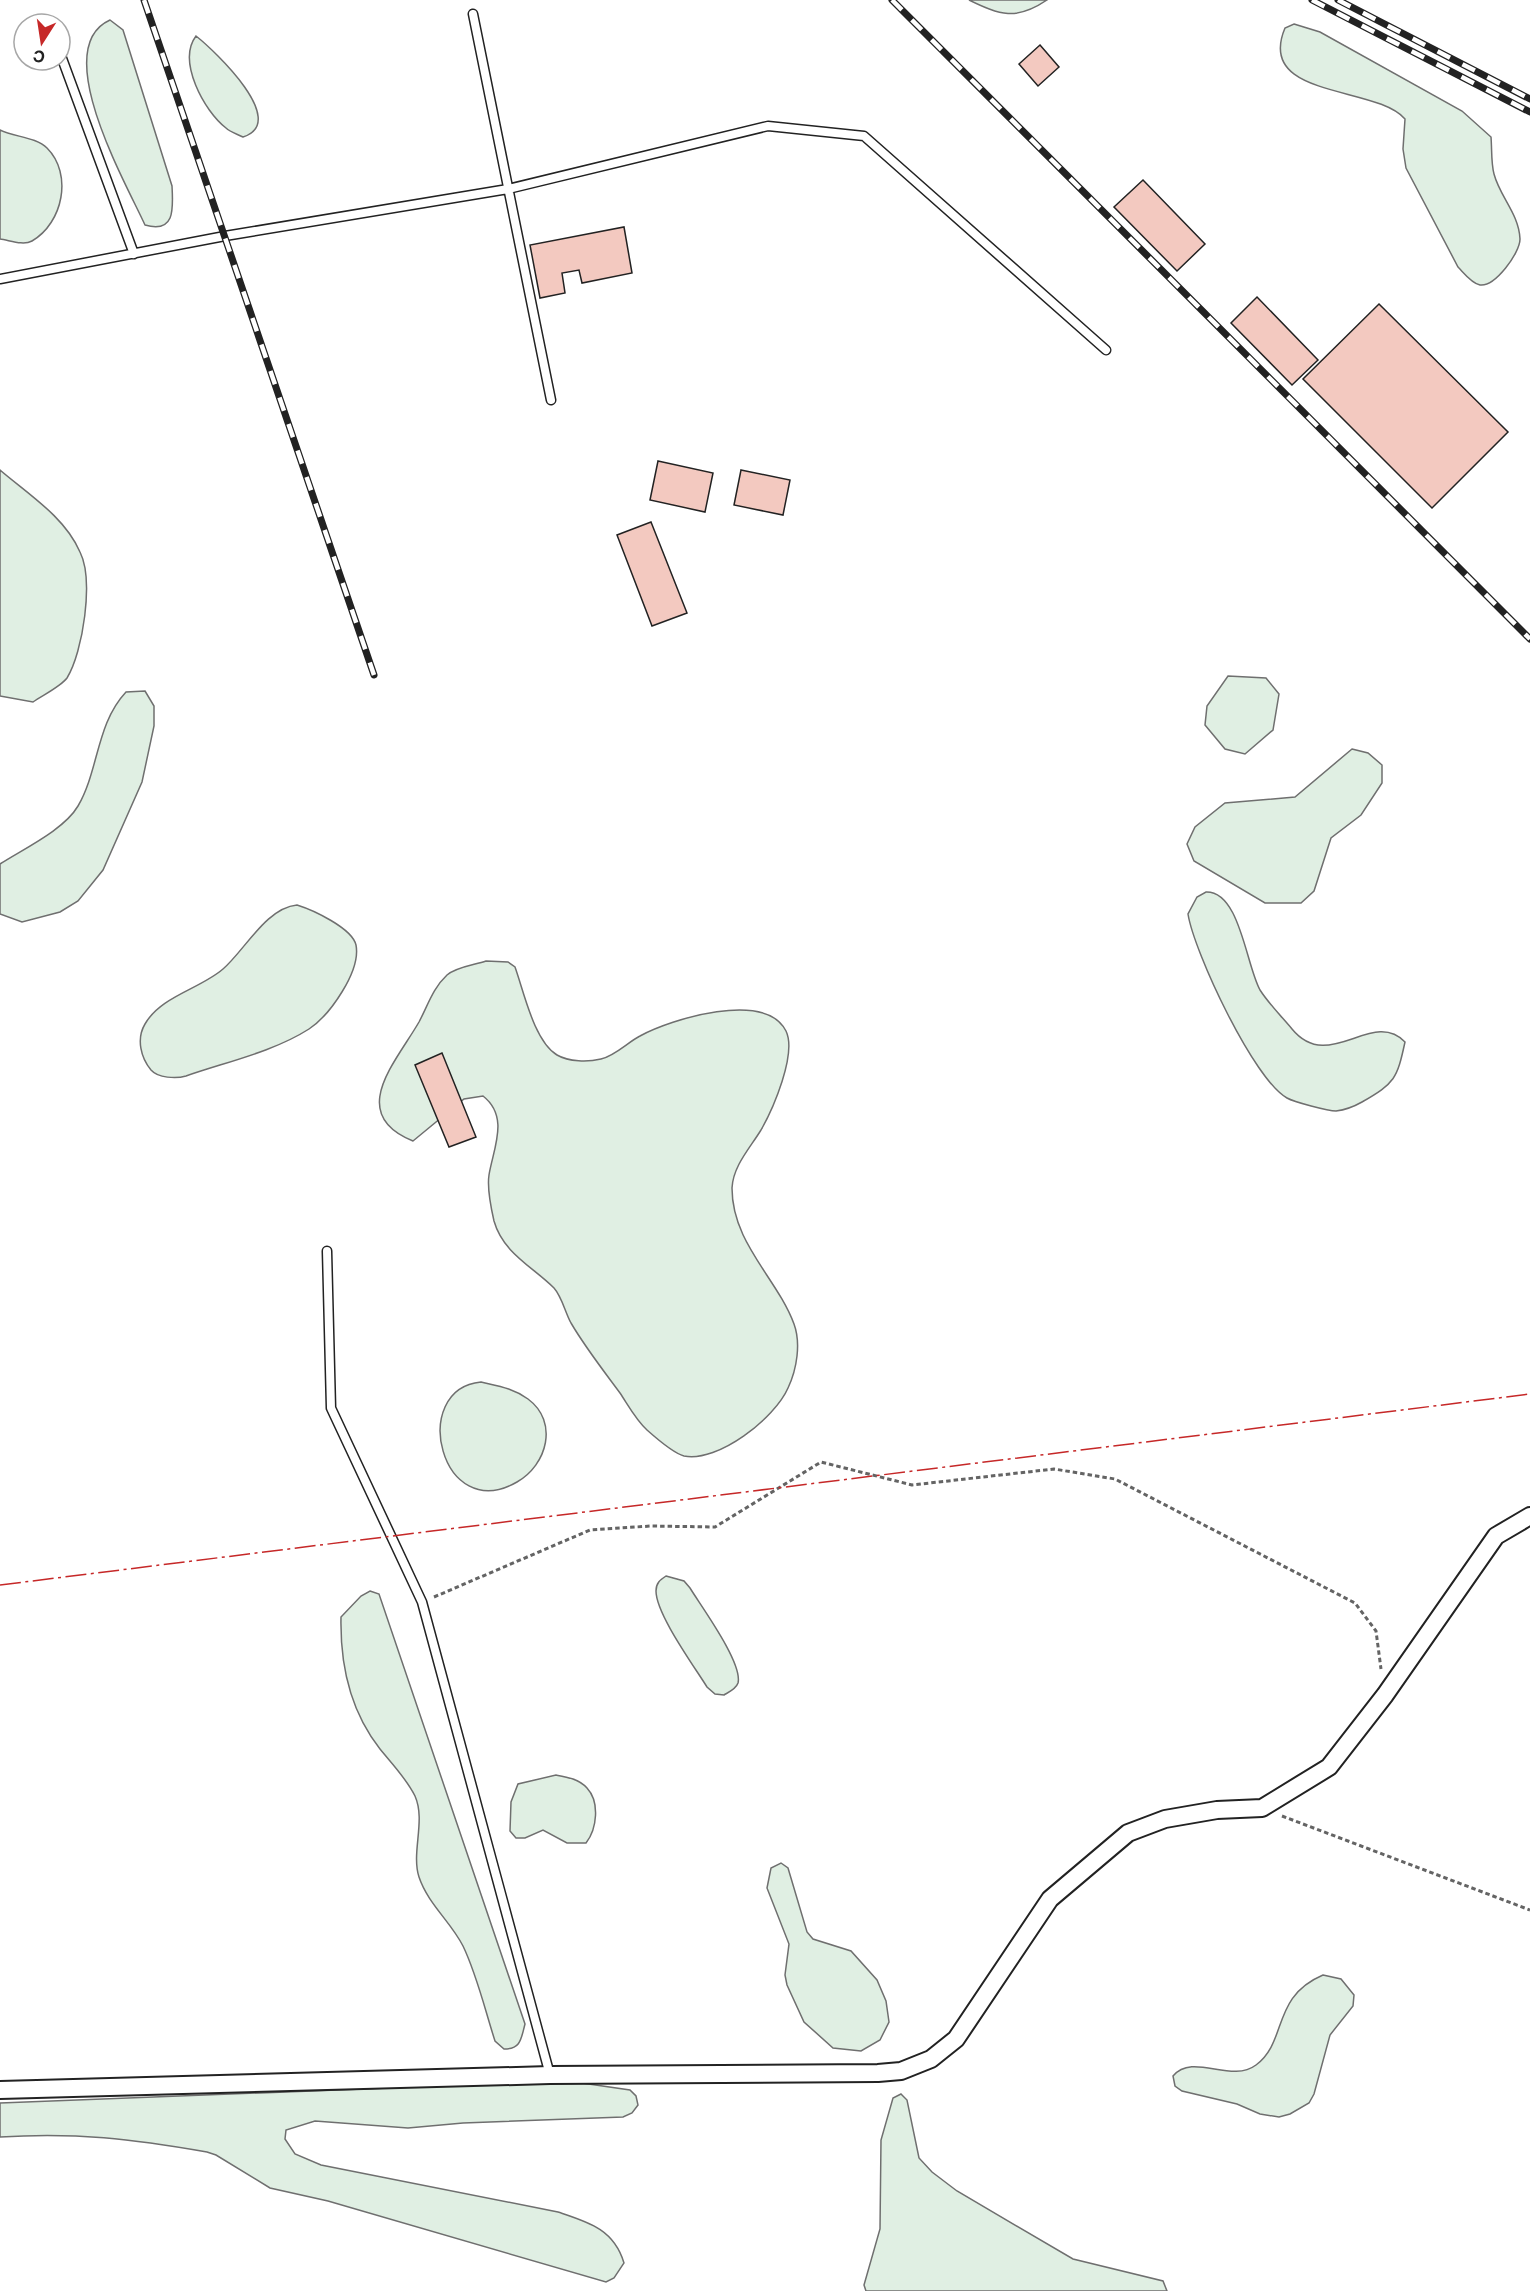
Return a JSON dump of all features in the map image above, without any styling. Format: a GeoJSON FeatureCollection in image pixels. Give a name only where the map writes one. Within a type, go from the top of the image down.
{"type":"FeatureCollection","features":[{"type":"Feature","properties":{"kind":"street"},"geometry":{"type":"LineString","coordinates":[[0,2090],[550,2075],[902,2071],[931,2059],[956,2039],[1050,1899],[1128,1833],[1165,1819],[1217,1810],[1262,1808],[1329,1767],[1385,1695],[1496,1536],[1530,1516]]}},
{"type":"Feature","properties":{"kind":"lane"},"geometry":{"type":"LineString","coordinates":[[472,14],[551,400]]}},
{"type":"Feature","properties":{"kind":"lane"},"geometry":{"type":"LineString","coordinates":[[67,72],[134,254]]}},
{"type":"Feature","properties":{"kind":"lane"},"geometry":{"type":"LineString","coordinates":[[0,279],[508,189],[768,126],[864,136],[1106,350]]}},
{"type":"Feature","properties":{"kind":"lane"},"geometry":{"type":"LineString","coordinates":[[327,1251],[331,1407],[422,1602],[550,2075]]}},
{"type":"Feature","properties":{"kind":"path"},"geometry":{"type":"LineString","coordinates":[[422,1602],[590,1530],[651,1526],[715,1527],[821,1462],[912,1485],[1054,1470],[1115,1479],[1355,1603],[1376,1631],[1385,1695]]}},
{"type":"Feature","properties":{"kind":"path"},"geometry":{"type":"LineString","coordinates":[[1262,1808],[1530,1911]]}},
{"type":"Feature","properties":{"kind":"green space"},"geometry":{"type":"Polygon","coordinates":[[[969,0],[1047,0],[1026,11],[1008,14],[969,0]]]}},
{"type":"Feature","properties":{"kind":"green space"},"geometry":{"type":"Polygon","coordinates":[[[110,20],[123,30],[172,186],[172,210],[167,222],[162,226],[145,225],[110,150],[89,87],[87,58],[93,35],[110,20]]]}},
{"type":"Feature","properties":{"kind":"green space"},"geometry":{"type":"Polygon","coordinates":[[[1294,24],[1320,32],[1462,111],[1491,137],[1494,174],[1513,214],[1520,239],[1516,252],[1506,268],[1493,281],[1477,284],[1458,267],[1406,168],[1403,149],[1405,119],[1390,108],[1370,100],[1302,79],[1287,67],[1280,51],[1285,28],[1294,24]]]}},
{"type":"Feature","properties":{"kind":"green space"},"geometry":{"type":"Polygon","coordinates":[[[196,36],[232,71],[254,102],[258,117],[255,129],[243,137],[230,131],[218,120],[202,98],[191,72],[191,46],[196,36]]]}},
{"type":"Feature","properties":{"kind":"green space"},"geometry":{"type":"Polygon","coordinates":[[[0,130],[42,144],[55,159],[60,171],[61,198],[57,211],[43,233],[32,241],[20,243],[0,239],[0,130]]]}},
{"type":"Feature","properties":{"kind":"green space"},"geometry":{"type":"Polygon","coordinates":[[[0,470],[45,507],[65,528],[80,552],[84,564],[85,616],[73,666],[64,681],[33,702],[0,696],[0,470]]]}},
{"type":"Feature","properties":{"kind":"green space"},"geometry":{"type":"Polygon","coordinates":[[[1228,676],[1266,678],[1279,694],[1273,730],[1245,754],[1225,749],[1205,725],[1207,706],[1228,676]]]}},
{"type":"Feature","properties":{"kind":"green space"},"geometry":{"type":"Polygon","coordinates":[[[145,691],[154,706],[154,726],[142,782],[103,870],[78,901],[60,912],[22,922],[0,914],[0,864],[53,831],[72,815],[85,792],[103,733],[116,705],[126,692],[145,691]]]}},
{"type":"Feature","properties":{"kind":"green space"},"geometry":{"type":"Polygon","coordinates":[[[1352,749],[1368,753],[1382,765],[1382,783],[1361,815],[1331,838],[1314,891],[1301,903],[1265,903],[1194,861],[1187,844],[1195,827],[1225,803],[1295,797],[1352,749]]]}},
{"type":"Feature","properties":{"kind":"green space"},"geometry":{"type":"Polygon","coordinates":[[[1206,892],[1218,895],[1227,903],[1240,931],[1260,990],[1292,1029],[1306,1041],[1321,1045],[1335,1044],[1379,1032],[1392,1034],[1405,1042],[1397,1072],[1382,1090],[1346,1109],[1336,1111],[1291,1100],[1274,1086],[1258,1067],[1227,1014],[1201,956],[1188,914],[1197,897],[1206,892]]]}},
{"type":"Feature","properties":{"kind":"green space"},"geometry":{"type":"Polygon","coordinates":[[[297,905],[322,915],[340,926],[356,945],[354,967],[349,979],[326,1014],[309,1029],[295,1037],[233,1061],[186,1076],[167,1077],[154,1073],[142,1054],[140,1042],[142,1030],[152,1014],[161,1006],[214,976],[275,914],[297,905]]]}},
{"type":"Feature","properties":{"kind":"green space"},"geometry":{"type":"Polygon","coordinates":[[[486,961],[508,962],[515,967],[531,1015],[542,1039],[557,1055],[567,1059],[585,1061],[606,1057],[654,1029],[694,1016],[717,1012],[739,1010],[759,1012],[775,1019],[786,1031],[789,1041],[788,1053],[777,1096],[766,1121],[735,1172],[732,1188],[739,1226],[794,1324],[797,1339],[796,1364],[788,1388],[771,1412],[744,1436],[713,1453],[684,1456],[670,1449],[647,1430],[582,1341],[554,1288],[511,1251],[504,1242],[494,1221],[489,1186],[489,1175],[498,1134],[496,1114],[491,1104],[483,1096],[464,1099],[413,1141],[393,1130],[382,1117],[379,1102],[382,1086],[438,985],[455,970],[486,961]]]}},
{"type":"Feature","properties":{"kind":"green space"},"geometry":{"type":"Polygon","coordinates":[[[481,1382],[511,1390],[528,1399],[538,1408],[544,1419],[546,1431],[542,1454],[536,1465],[517,1482],[491,1491],[469,1486],[453,1472],[443,1451],[440,1428],[445,1407],[458,1390],[481,1382]]]}},
{"type":"Feature","properties":{"kind":"green space"},"geometry":{"type":"Polygon","coordinates":[[[666,1576],[684,1581],[690,1588],[728,1649],[738,1674],[738,1683],[734,1689],[724,1695],[715,1694],[707,1687],[662,1613],[656,1588],[666,1576]]]}},
{"type":"Feature","properties":{"kind":"green space"},"geometry":{"type":"Polygon","coordinates":[[[370,1591],[379,1594],[525,2024],[519,2042],[510,2049],[504,2049],[495,2041],[477,1981],[463,1946],[428,1896],[419,1877],[417,1857],[419,1816],[415,1796],[370,1734],[361,1719],[349,1687],[342,1653],[341,1617],[361,1596],[370,1591]]]}},
{"type":"Feature","properties":{"kind":"green space"},"geometry":{"type":"Polygon","coordinates":[[[556,1775],[580,1782],[591,1794],[595,1808],[595,1823],[590,1837],[586,1843],[567,1843],[543,1830],[525,1838],[516,1838],[510,1831],[511,1802],[518,1784],[556,1775]]]}},
{"type":"Feature","properties":{"kind":"green space"},"geometry":{"type":"Polygon","coordinates":[[[781,1863],[788,1868],[807,1932],[813,1939],[851,1951],[877,1980],[886,2001],[889,2022],[880,2040],[861,2051],[833,2048],[804,2022],[787,1985],[785,1975],[789,1944],[767,1888],[771,1868],[781,1863]]]}},
{"type":"Feature","properties":{"kind":"green space"},"geometry":{"type":"Polygon","coordinates":[[[1323,1975],[1341,1979],[1354,1995],[1353,2006],[1330,2035],[1314,2094],[1309,2103],[1290,2114],[1279,2117],[1260,2114],[1237,2104],[1182,2091],[1175,2086],[1173,2076],[1181,2069],[1201,2067],[1235,2071],[1246,2070],[1256,2065],[1273,2044],[1287,2007],[1295,1995],[1307,1984],[1323,1975]]]}},
{"type":"Feature","properties":{"kind":"green space"},"geometry":{"type":"Polygon","coordinates":[[[568,2081],[630,2090],[636,2096],[638,2105],[632,2113],[623,2117],[463,2123],[408,2128],[315,2121],[286,2130],[285,2139],[295,2154],[321,2165],[558,2212],[580,2219],[607,2235],[620,2251],[624,2263],[614,2278],[606,2282],[328,2201],[270,2188],[216,2155],[207,2152],[154,2143],[79,2136],[0,2137],[0,2103],[568,2081]]]}},
{"type":"Feature","properties":{"kind":"green space"},"geometry":{"type":"Polygon","coordinates":[[[901,2094],[907,2100],[919,2158],[932,2172],[957,2191],[1073,2259],[1163,2281],[1167,2291],[866,2291],[864,2285],[880,2229],[881,2140],[893,2098],[901,2094]]]}},
{"type":"Feature","properties":{"kind":"building"},"geometry":{"type":"Polygon","coordinates":[[[1040,45],[1059,67],[1038,86],[1019,64],[1040,45]]]}},
{"type":"Feature","properties":{"kind":"building"},"geometry":{"type":"Polygon","coordinates":[[[1143,180],[1205,244],[1177,271],[1114,207],[1143,180]]]}},
{"type":"Feature","properties":{"kind":"building"},"geometry":{"type":"Polygon","coordinates":[[[624,227],[632,273],[582,283],[579,270],[562,273],[565,293],[540,298],[530,245],[624,227]]]}},
{"type":"Feature","properties":{"kind":"building"},"geometry":{"type":"Polygon","coordinates":[[[1257,297],[1318,360],[1292,385],[1231,323],[1257,297]]]}},
{"type":"Feature","properties":{"kind":"building"},"geometry":{"type":"Polygon","coordinates":[[[1379,304],[1508,432],[1432,508],[1303,379],[1379,304]]]}},
{"type":"Feature","properties":{"kind":"building"},"geometry":{"type":"Polygon","coordinates":[[[658,461],[713,473],[705,512],[650,500],[658,461]]]}},
{"type":"Feature","properties":{"kind":"building"},"geometry":{"type":"Polygon","coordinates":[[[741,470],[790,480],[783,515],[734,505],[741,470]]]}},
{"type":"Feature","properties":{"kind":"building"},"geometry":{"type":"Polygon","coordinates":[[[651,522],[687,613],[652,626],[617,535],[651,522]]]}},
{"type":"Feature","properties":{"kind":"building"},"geometry":{"type":"Polygon","coordinates":[[[442,1053],[476,1137],[449,1147],[415,1065],[442,1053]]]}},
{"type":"Feature","properties":{"kind":"railway"},"geometry":{"type":"LineString","coordinates":[[144,0],[374,675]]}},
{"type":"Feature","properties":{"kind":"railway"},"geometry":{"type":"LineString","coordinates":[[892,0],[1530,639]]}},
{"type":"Feature","properties":{"kind":"railway"},"geometry":{"type":"LineString","coordinates":[[1312,0],[1530,112]]}},
{"type":"Feature","properties":{"kind":"railway"},"geometry":{"type":"LineString","coordinates":[[1338,0],[1530,99]]}},
{"type":"Feature","properties":{"kind":"power"},"geometry":{"type":"LineString","coordinates":[[0,1585],[1530,1394]]}}]}
